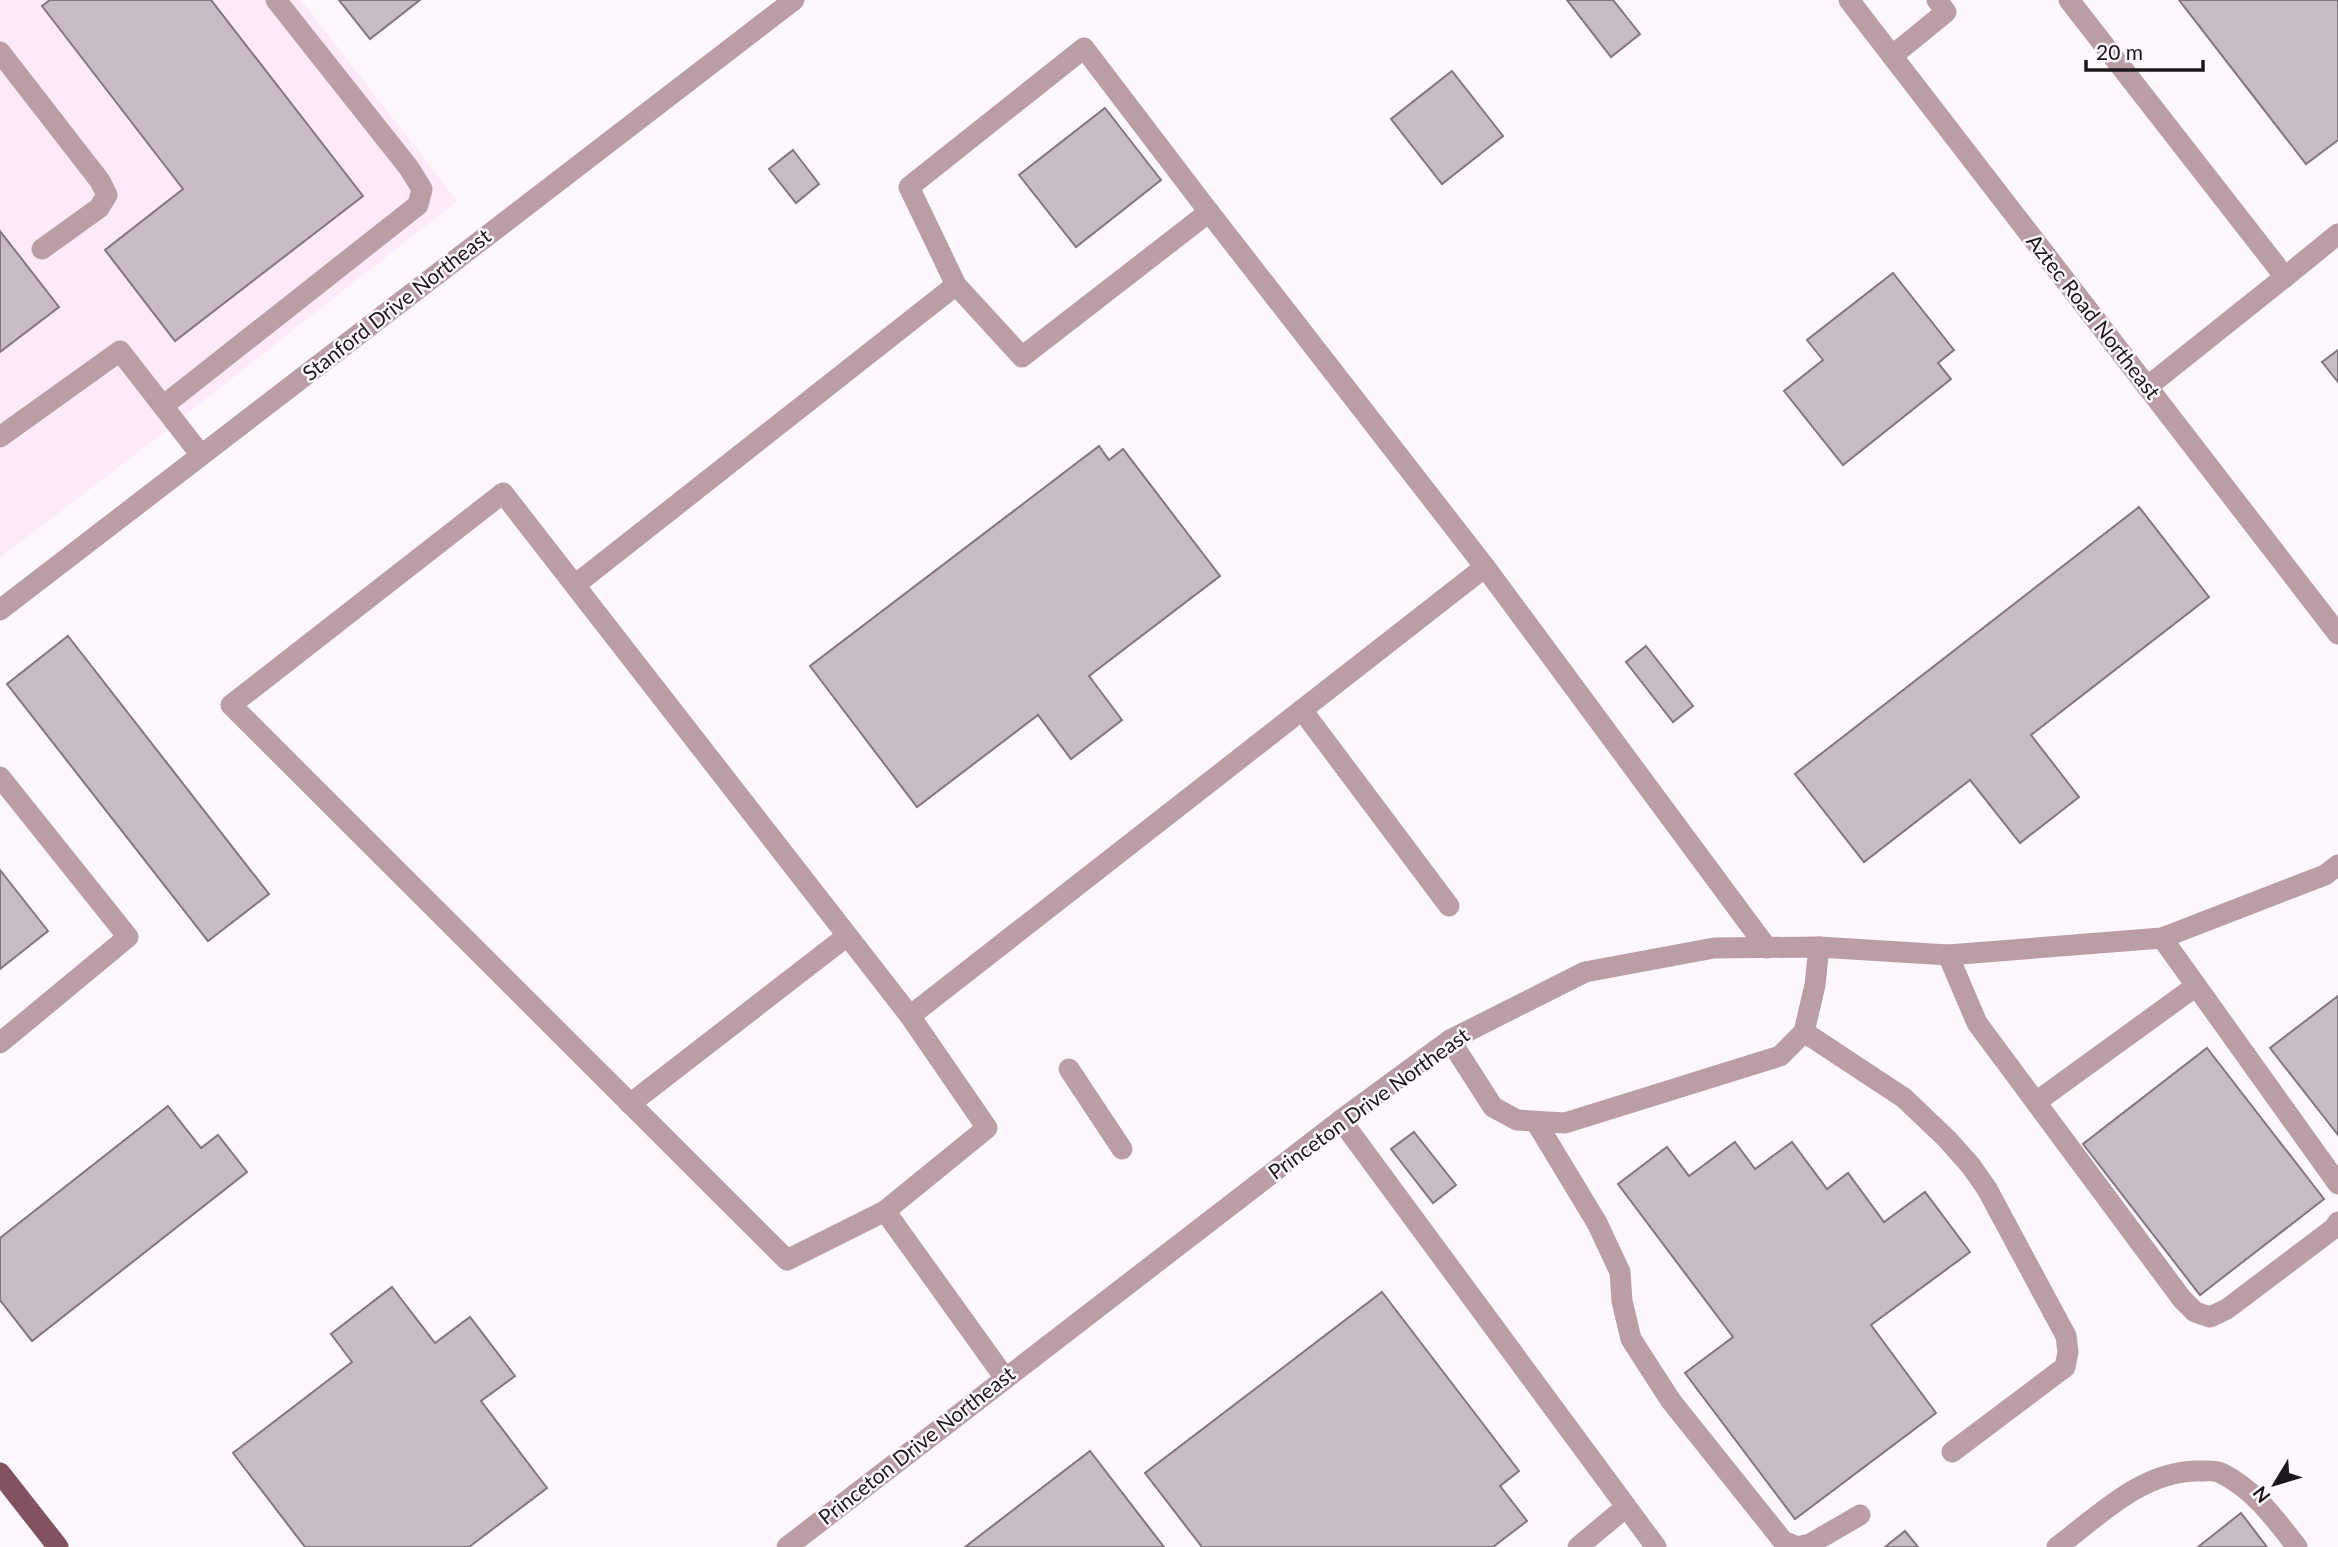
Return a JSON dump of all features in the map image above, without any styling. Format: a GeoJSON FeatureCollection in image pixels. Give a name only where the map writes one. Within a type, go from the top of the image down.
{"type":"FeatureCollection","features":[{"type":"Feature","properties":{"kind":"main road"},"geometry":{"type":"LineString","coordinates":[[0,1473],[58,1547]]}},
{"type":"Feature","properties":{"kind":"street"},"geometry":{"type":"LineString","coordinates":[[163,406],[418,205],[422,189],[409,168],[276,0]]}},
{"type":"Feature","properties":{"kind":"street","name":"Stanford Drive Northeast"},"geometry":{"type":"LineString","coordinates":[[0,610],[794,0]]}},
{"type":"Feature","properties":{"kind":"street","name":"Aztec Road Northeast"},"geometry":{"type":"LineString","coordinates":[[1849,0],[2338,634]]}},
{"type":"Feature","properties":{"kind":"street"},"geometry":{"type":"LineString","coordinates":[[1892,56],[1946,12],[1937,0]]}},
{"type":"Feature","properties":{"kind":"street"},"geometry":{"type":"LineString","coordinates":[[2069,0],[2285,276]]}},
{"type":"Feature","properties":{"kind":"street"},"geometry":{"type":"LineString","coordinates":[[1209,212],[1022,357],[956,285],[909,187],[1084,48],[1485,567],[1767,948]]}},
{"type":"Feature","properties":{"kind":"street"},"geometry":{"type":"LineString","coordinates":[[0,52],[100,181],[107,195],[99,208],[42,249]]}},
{"type":"Feature","properties":{"kind":"street"},"geometry":{"type":"LineString","coordinates":[[2147,387],[2338,234]]}},
{"type":"Feature","properties":{"kind":"street"},"geometry":{"type":"LineString","coordinates":[[575,585],[956,285]]}},
{"type":"Feature","properties":{"kind":"street"},"geometry":{"type":"LineString","coordinates":[[0,437],[120,351],[201,455]]}},
{"type":"Feature","properties":{"kind":"street"},"geometry":{"type":"LineString","coordinates":[[503,492],[847,936],[910,1016],[986,1128],[885,1211],[787,1260],[231,705],[503,492]]}},
{"type":"Feature","properties":{"kind":"street"},"geometry":{"type":"LineString","coordinates":[[910,1016],[1485,567]]}},
{"type":"Feature","properties":{"kind":"street"},"geometry":{"type":"LineString","coordinates":[[1301,710],[1449,906]]}},
{"type":"Feature","properties":{"kind":"street"},"geometry":{"type":"LineString","coordinates":[[0,777],[128,937],[0,1043]]}},
{"type":"Feature","properties":{"kind":"street","name":"Princeton Drive Northeast"},"geometry":{"type":"LineString","coordinates":[[787,1547],[1340,1121],[1450,1040],[1585,972],[1714,948],[1819,947],[1948,955],[2162,938],[2325,875],[2338,865]]}},
{"type":"Feature","properties":{"kind":"street"},"geometry":{"type":"LineString","coordinates":[[631,1104],[847,936]]}},
{"type":"Feature","properties":{"kind":"street"},"geometry":{"type":"LineString","coordinates":[[2162,938],[2338,1184]]}},
{"type":"Feature","properties":{"kind":"street"},"geometry":{"type":"LineString","coordinates":[[1450,1040],[1493,1107],[1517,1120],[1565,1124],[1780,1056],[1804,1032],[1815,985],[1819,947]]}},
{"type":"Feature","properties":{"kind":"street"},"geometry":{"type":"LineString","coordinates":[[1948,955],[1977,1023],[2182,1299],[2195,1312],[2210,1317],[2227,1309],[2334,1228],[2338,1222]]}},
{"type":"Feature","properties":{"kind":"street"},"geometry":{"type":"LineString","coordinates":[[2036,1102],[2196,986]]}},
{"type":"Feature","properties":{"kind":"street"},"geometry":{"type":"LineString","coordinates":[[1804,1032],[1904,1098],[1971,1166],[1987,1189],[2066,1336],[2068,1352],[2065,1367],[1952,1452]]}},
{"type":"Feature","properties":{"kind":"street"},"geometry":{"type":"LineString","coordinates":[[1069,1069],[1122,1149]]}},
{"type":"Feature","properties":{"kind":"street"},"geometry":{"type":"LineString","coordinates":[[1340,1121],[1656,1547]]}},
{"type":"Feature","properties":{"kind":"street"},"geometry":{"type":"LineString","coordinates":[[1536,1122],[1597,1223],[1620,1272],[1622,1301],[1631,1339],[1671,1401],[1783,1541],[1797,1547],[1810,1544],[1860,1515]]}},
{"type":"Feature","properties":{"kind":"street"},"geometry":{"type":"LineString","coordinates":[[885,1211],[1005,1378]]}},
{"type":"Feature","properties":{"kind":"street"},"geometry":{"type":"LineString","coordinates":[[2057,1547],[2139,1485],[2182,1471],[2218,1471],[2242,1486],[2264,1506],[2297,1547]]}},
{"type":"Feature","properties":{"kind":"street"},"geometry":{"type":"LineString","coordinates":[[1578,1547],[1626,1507]]}},
{"type":"Feature","properties":{"kind":"shaded area"},"geometry":{"type":"Polygon","coordinates":[[[0,0],[301,0],[457,201],[128,460],[0,557],[0,0]]]}},
{"type":"Feature","properties":{"kind":"building"},"geometry":{"type":"Polygon","coordinates":[[[50,0],[211,0],[363,196],[175,341],[105,250],[183,189],[42,6],[50,0]]]}},
{"type":"Feature","properties":{"kind":"building"},"geometry":{"type":"Polygon","coordinates":[[[339,0],[420,0],[370,39],[339,0]]]}},
{"type":"Feature","properties":{"kind":"building"},"geometry":{"type":"Polygon","coordinates":[[[1567,0],[1613,0],[1640,34],[1611,57],[1567,0]]]}},
{"type":"Feature","properties":{"kind":"building"},"geometry":{"type":"Polygon","coordinates":[[[2179,0],[2338,0],[2338,140],[2306,164],[2179,0]]]}},
{"type":"Feature","properties":{"kind":"building"},"geometry":{"type":"Polygon","coordinates":[[[1452,71],[1503,136],[1442,184],[1391,119],[1452,71]]]}},
{"type":"Feature","properties":{"kind":"building"},"geometry":{"type":"Polygon","coordinates":[[[1105,108],[1161,180],[1076,247],[1019,175],[1105,108]]]}},
{"type":"Feature","properties":{"kind":"building"},"geometry":{"type":"Polygon","coordinates":[[[793,150],[819,184],[796,203],[769,169],[793,150]]]}},
{"type":"Feature","properties":{"kind":"building"},"geometry":{"type":"Polygon","coordinates":[[[0,231],[59,307],[0,352],[0,231]]]}},
{"type":"Feature","properties":{"kind":"building"},"geometry":{"type":"Polygon","coordinates":[[[1893,273],[1954,350],[1938,363],[1951,379],[1843,465],[1784,391],[1823,360],[1807,340],[1893,273]]]}},
{"type":"Feature","properties":{"kind":"building"},"geometry":{"type":"Polygon","coordinates":[[[2338,350],[2338,382],[2322,362],[2338,350]]]}},
{"type":"Feature","properties":{"kind":"building"},"geometry":{"type":"Polygon","coordinates":[[[1099,446],[1109,460],[1123,449],[1220,576],[1089,676],[1122,720],[1071,759],[1038,715],[917,807],[810,666],[1099,446]]]}},
{"type":"Feature","properties":{"kind":"building"},"geometry":{"type":"Polygon","coordinates":[[[2139,507],[2209,597],[2031,735],[2079,797],[2020,843],[1970,780],[1864,862],[1795,774],[2139,507]]]}},
{"type":"Feature","properties":{"kind":"building"},"geometry":{"type":"Polygon","coordinates":[[[68,636],[269,894],[208,941],[7,684],[68,636]]]}},
{"type":"Feature","properties":{"kind":"building"},"geometry":{"type":"Polygon","coordinates":[[[1646,646],[1693,706],[1673,722],[1626,662],[1646,646]]]}},
{"type":"Feature","properties":{"kind":"building"},"geometry":{"type":"Polygon","coordinates":[[[0,870],[48,931],[0,969],[0,870]]]}},
{"type":"Feature","properties":{"kind":"building"},"geometry":{"type":"Polygon","coordinates":[[[2338,996],[2338,1135],[2270,1048],[2338,996]]]}},
{"type":"Feature","properties":{"kind":"building"},"geometry":{"type":"Polygon","coordinates":[[[2207,1048],[2324,1199],[2200,1295],[2083,1144],[2207,1048]]]}},
{"type":"Feature","properties":{"kind":"building"},"geometry":{"type":"Polygon","coordinates":[[[168,1106],[201,1148],[218,1135],[247,1172],[32,1341],[0,1300],[0,1238],[168,1106]]]}},
{"type":"Feature","properties":{"kind":"building"},"geometry":{"type":"Polygon","coordinates":[[[1414,1132],[1456,1185],[1433,1203],[1391,1149],[1414,1132]]]}},
{"type":"Feature","properties":{"kind":"building"},"geometry":{"type":"Polygon","coordinates":[[[1735,1142],[1755,1169],[1792,1142],[1827,1189],[1848,1173],[1884,1222],[1925,1192],[1970,1252],[1871,1325],[1936,1413],[1795,1519],[1685,1373],[1733,1337],[1618,1184],[1667,1147],[1689,1176],[1735,1142]]]}},
{"type":"Feature","properties":{"kind":"building"},"geometry":{"type":"Polygon","coordinates":[[[392,1287],[435,1343],[470,1317],[515,1376],[481,1401],[547,1488],[469,1547],[305,1547],[233,1453],[352,1362],[331,1334],[392,1287]]]}},
{"type":"Feature","properties":{"kind":"building"},"geometry":{"type":"Polygon","coordinates":[[[1382,1292],[1519,1471],[1500,1486],[1527,1521],[1493,1547],[1202,1547],[1145,1473],[1382,1292]]]}},
{"type":"Feature","properties":{"kind":"building"},"geometry":{"type":"Polygon","coordinates":[[[1090,1451],[1164,1547],[965,1547],[1090,1451]]]}},
{"type":"Feature","properties":{"kind":"building"},"geometry":{"type":"Polygon","coordinates":[[[2241,1513],[2267,1547],[2198,1547],[2241,1513]]]}},
{"type":"Feature","properties":{"kind":"building"},"geometry":{"type":"Polygon","coordinates":[[[1905,1531],[1918,1547],[1885,1547],[1905,1531]]]}}]}
